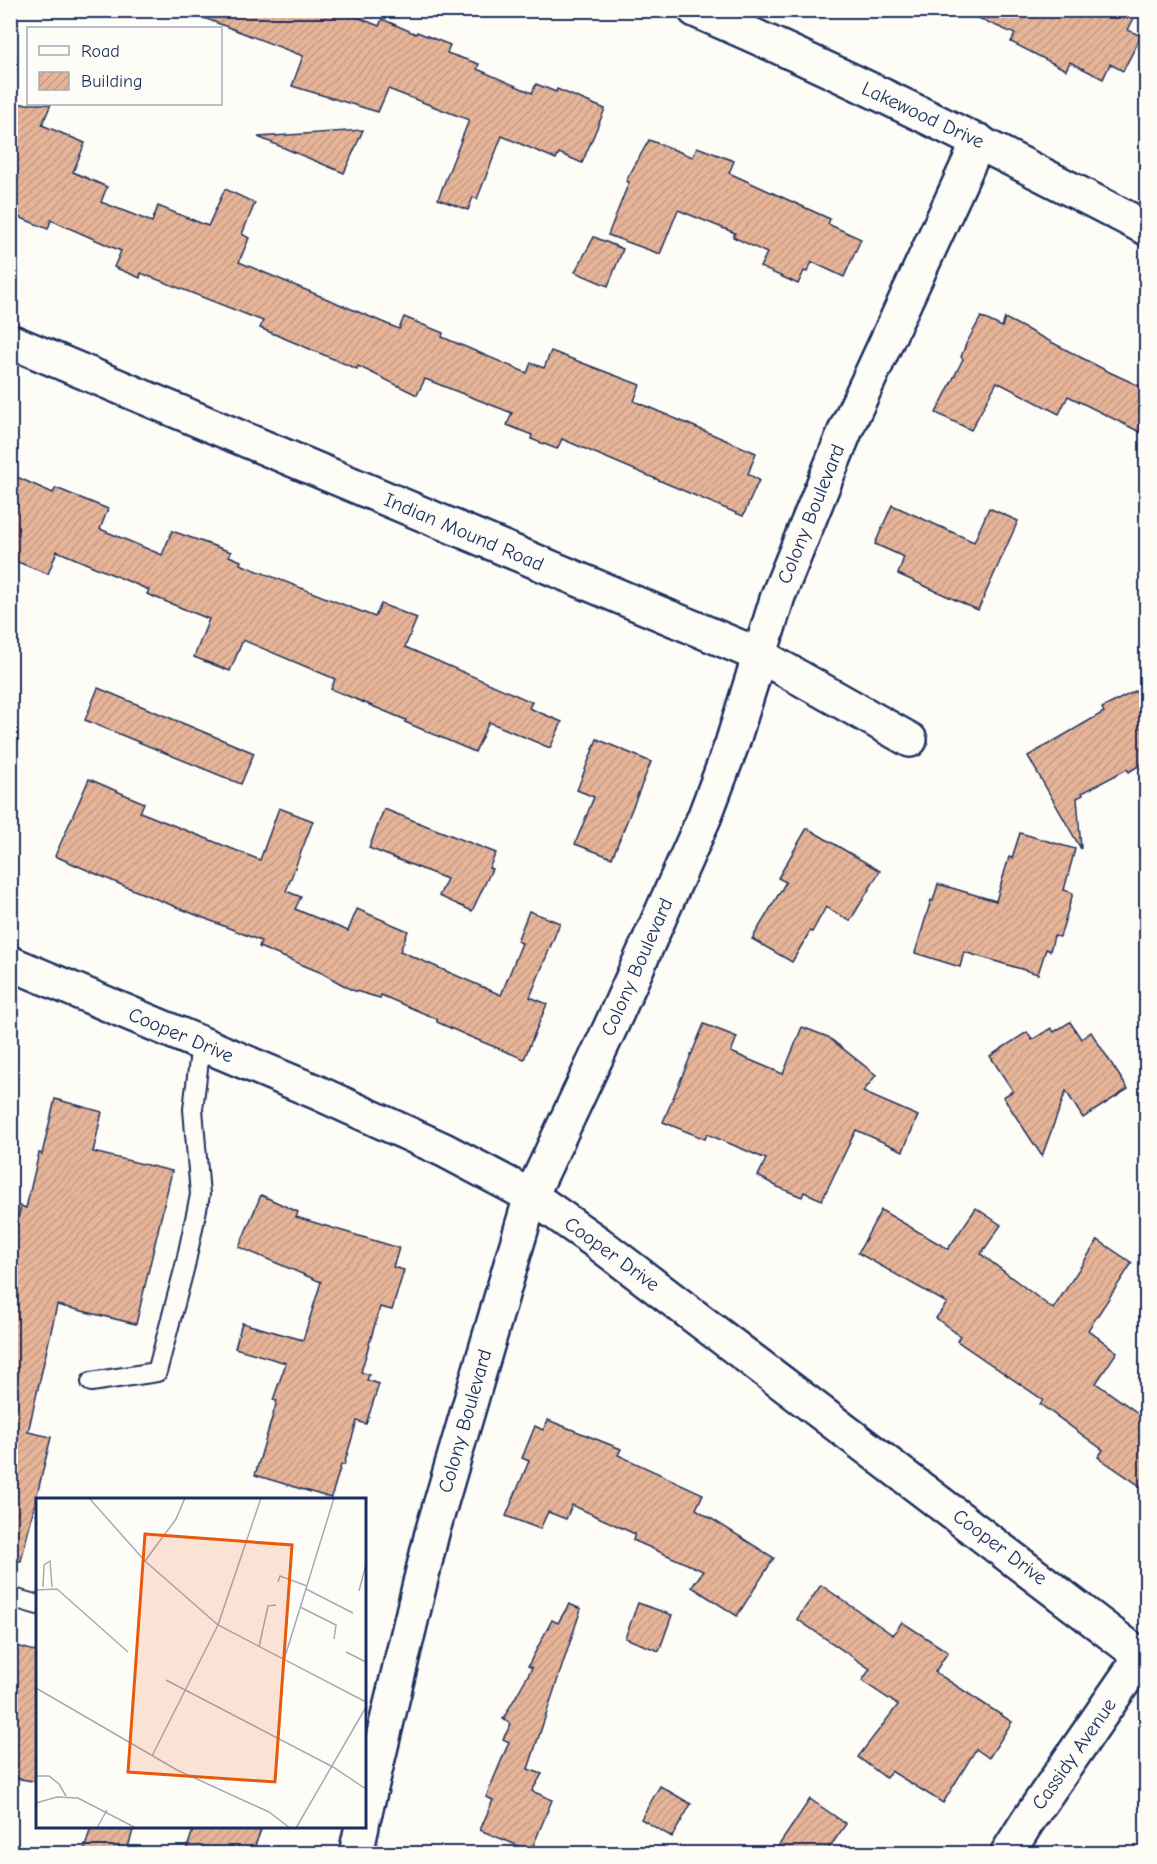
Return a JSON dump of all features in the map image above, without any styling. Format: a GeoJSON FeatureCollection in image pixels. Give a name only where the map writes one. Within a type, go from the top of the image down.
{"type":"FeatureCollection","features":[{"type":"Feature","properties":{"kind":"street","name":"Lakewood Drive"},"geometry":{"type":"LineString","coordinates":[[695,10],[776,45],[979,141],[1146,228]]}},
{"type":"Feature","properties":{"kind":"street","name":"Colony Boulevard"},"geometry":{"type":"LineString","coordinates":[[366,1809],[432,1533],[531,1196],[611,1026],[704,818],[732,744],[778,596],[846,429],[979,141]]}},
{"type":"Feature","properties":{"kind":"street","name":"Indian Mound Road"},"geometry":{"type":"LineString","coordinates":[[10,341],[759,655],[910,740]]}},
{"type":"Feature","properties":{"kind":"street","name":"Cooper Drive"},"geometry":{"type":"LineString","coordinates":[[10,963],[314,1091],[444,1150],[531,1196],[598,1242],[1144,1657]]}},
{"type":"Feature","properties":{"kind":"street","name":"Cassidy Avenue"},"geometry":{"type":"LineString","coordinates":[[1007,1854],[1027,1822],[1144,1657]]}},
{"type":"Feature","properties":{"kind":"street"},"geometry":{"type":"LineString","coordinates":[[356,1854],[362,1828]]}},
{"type":"Feature","properties":{"kind":"lane"},"geometry":{"type":"LineString","coordinates":[[91,1382],[157,1372],[185,1266],[200,1194],[193,1109],[201,1044]]}},
{"type":"Feature","properties":{"kind":"lane"},"geometry":{"type":"LineString","coordinates":[[10,1597],[36,1604]]}},
{"type":"Feature","properties":{"kind":"building"},"geometry":{"type":"Polygon","coordinates":[[[191,10],[340,10],[379,26],[382,19],[416,34],[417,32],[450,45],[447,53],[479,64],[477,69],[532,93],[536,84],[556,92],[557,89],[605,109],[582,163],[559,153],[556,159],[502,136],[477,199],[473,197],[468,210],[438,199],[469,120],[388,89],[378,112],[292,86],[303,56],[191,13],[191,10]]]}},
{"type":"Feature","properties":{"kind":"building"},"geometry":{"type":"Polygon","coordinates":[[[960,10],[1138,10],[1128,30],[1141,36],[1123,71],[1110,64],[1103,79],[1070,62],[1066,70],[1011,42],[1015,34],[960,10]]]}},
{"type":"Feature","properties":{"kind":"building"},"geometry":{"type":"Polygon","coordinates":[[[10,104],[51,105],[42,125],[85,143],[73,172],[107,187],[101,202],[152,222],[158,206],[208,226],[225,189],[255,203],[242,234],[249,238],[239,262],[399,329],[404,317],[443,333],[442,337],[527,373],[531,363],[544,368],[551,351],[640,385],[634,401],[756,453],[748,474],[759,480],[743,516],[562,439],[557,449],[531,439],[532,435],[507,425],[512,413],[425,379],[417,395],[358,366],[357,369],[260,328],[263,321],[141,273],[140,278],[114,267],[121,251],[51,220],[48,229],[16,216],[18,206],[10,203],[10,104]]]}},
{"type":"Feature","properties":{"kind":"building"},"geometry":{"type":"Polygon","coordinates":[[[363,130],[344,173],[258,137],[363,130]]]}},
{"type":"Feature","properties":{"kind":"building"},"geometry":{"type":"Polygon","coordinates":[[[649,140],[693,157],[697,147],[734,161],[729,173],[830,219],[828,224],[861,239],[844,277],[812,262],[807,272],[804,271],[798,284],[760,267],[767,253],[733,237],[735,233],[678,210],[660,254],[608,235],[629,182],[626,181],[649,140]]]}},
{"type":"Feature","properties":{"kind":"building"},"geometry":{"type":"Polygon","coordinates":[[[594,237],[623,249],[608,286],[575,272],[594,237]]]}},
{"type":"Feature","properties":{"kind":"building"},"geometry":{"type":"Polygon","coordinates":[[[981,317],[1002,327],[1005,318],[1146,389],[1146,435],[1068,396],[1059,414],[997,382],[971,430],[936,413],[963,359],[961,357],[966,344],[981,317]]]}},
{"type":"Feature","properties":{"kind":"building"},"geometry":{"type":"Polygon","coordinates":[[[10,474],[53,493],[56,488],[108,509],[100,529],[162,555],[172,531],[231,552],[229,556],[241,561],[240,564],[375,617],[381,604],[417,618],[405,647],[532,702],[529,708],[562,722],[550,748],[489,722],[475,752],[331,689],[335,679],[243,640],[230,671],[194,657],[209,619],[147,594],[149,590],[57,551],[48,574],[10,559],[10,474]]]}},
{"type":"Feature","properties":{"kind":"building"},"geometry":{"type":"Polygon","coordinates":[[[892,505],[974,542],[989,508],[1018,521],[978,610],[898,574],[904,557],[875,544],[892,505]]]}},
{"type":"Feature","properties":{"kind":"building"},"geometry":{"type":"Polygon","coordinates":[[[98,688],[254,753],[241,784],[85,720],[98,688]]]}},
{"type":"Feature","properties":{"kind":"building"},"geometry":{"type":"Polygon","coordinates":[[[1135,691],[1146,711],[1146,761],[1129,772],[1127,769],[1082,793],[1083,795],[1077,798],[1081,849],[1028,756],[1104,712],[1102,708],[1135,691]]]}},
{"type":"Feature","properties":{"kind":"building"},"geometry":{"type":"Polygon","coordinates":[[[597,739],[651,762],[612,858],[575,844],[594,797],[577,790],[597,739]]]}},
{"type":"Feature","properties":{"kind":"building"},"geometry":{"type":"Polygon","coordinates":[[[89,779],[144,803],[140,812],[260,860],[279,808],[313,821],[286,891],[301,897],[295,909],[348,931],[357,909],[408,931],[400,951],[501,995],[522,943],[517,941],[529,911],[560,923],[530,997],[547,1004],[524,1059],[468,1036],[437,1022],[437,1019],[381,995],[380,998],[352,990],[322,973],[259,947],[261,941],[55,856],[89,779]]]}},
{"type":"Feature","properties":{"kind":"building"},"geometry":{"type":"Polygon","coordinates":[[[384,809],[496,853],[489,868],[492,869],[472,911],[439,896],[447,879],[369,848],[384,809]]]}},
{"type":"Feature","properties":{"kind":"building"},"geometry":{"type":"Polygon","coordinates":[[[807,828],[880,871],[850,921],[826,907],[792,962],[752,939],[786,882],[778,878],[807,828]]]}},
{"type":"Feature","properties":{"kind":"building"},"geometry":{"type":"Polygon","coordinates":[[[1020,833],[1075,849],[1064,890],[1073,893],[1060,937],[1054,936],[1050,951],[1046,949],[1038,974],[964,952],[960,967],[915,953],[938,884],[996,901],[1009,857],[1012,858],[1020,833]]]}},
{"type":"Feature","properties":{"kind":"building"},"geometry":{"type":"Polygon","coordinates":[[[1070,1022],[1081,1039],[1091,1032],[1128,1089],[1083,1118],[1066,1091],[1042,1156],[1003,1097],[1013,1091],[990,1056],[1027,1032],[1032,1040],[1051,1028],[1054,1032],[1070,1022]]]}},
{"type":"Feature","properties":{"kind":"building"},"geometry":{"type":"Polygon","coordinates":[[[704,1024],[737,1037],[731,1052],[783,1074],[802,1027],[828,1037],[876,1075],[863,1092],[918,1116],[903,1151],[856,1130],[822,1200],[804,1192],[802,1197],[758,1176],[766,1159],[707,1134],[705,1139],[663,1122],[704,1024]]]}},
{"type":"Feature","properties":{"kind":"building"},"geometry":{"type":"Polygon","coordinates":[[[55,1099],[102,1112],[93,1152],[172,1171],[136,1324],[57,1305],[28,1432],[51,1437],[21,1561],[10,1560],[10,1251],[21,1206],[26,1208],[39,1153],[42,1154],[55,1099]]]}},
{"type":"Feature","properties":{"kind":"building"},"geometry":{"type":"Polygon","coordinates":[[[261,1195],[298,1212],[296,1217],[399,1248],[393,1267],[404,1270],[392,1310],[380,1307],[361,1372],[369,1375],[367,1380],[379,1384],[366,1424],[357,1421],[331,1498],[255,1475],[277,1401],[273,1400],[286,1363],[235,1348],[242,1323],[303,1340],[321,1282],[239,1247],[261,1195]]]}},
{"type":"Feature","properties":{"kind":"building"},"geometry":{"type":"Polygon","coordinates":[[[976,1208],[1001,1225],[981,1254],[1053,1309],[1098,1240],[1132,1263],[1088,1330],[1117,1352],[1096,1383],[1146,1419],[1146,1490],[1098,1457],[1103,1450],[1040,1404],[1043,1400],[957,1341],[960,1336],[936,1318],[947,1303],[858,1253],[881,1210],[948,1249],[976,1208]]]}},
{"type":"Feature","properties":{"kind":"building"},"geometry":{"type":"Polygon","coordinates":[[[548,1420],[621,1449],[618,1455],[703,1494],[696,1509],[774,1558],[737,1616],[692,1587],[703,1571],[633,1540],[635,1534],[572,1505],[566,1519],[548,1512],[540,1529],[506,1516],[529,1461],[522,1458],[535,1426],[543,1430],[548,1420]]]}},
{"type":"Feature","properties":{"kind":"building"},"geometry":{"type":"Polygon","coordinates":[[[821,1585],[893,1635],[902,1622],[948,1652],[935,1672],[1012,1722],[989,1758],[976,1749],[943,1803],[891,1771],[886,1778],[858,1757],[898,1705],[862,1681],[870,1669],[797,1619],[821,1585]]]}},
{"type":"Feature","properties":{"kind":"building"},"geometry":{"type":"Polygon","coordinates":[[[638,1603],[672,1615],[659,1651],[625,1638],[638,1603]]]}},
{"type":"Feature","properties":{"kind":"building"},"geometry":{"type":"Polygon","coordinates":[[[569,1604],[581,1609],[528,1769],[542,1774],[532,1791],[552,1800],[531,1851],[480,1830],[493,1800],[486,1797],[509,1742],[503,1739],[511,1724],[503,1719],[532,1668],[528,1666],[552,1620],[558,1623],[569,1604]]]}},
{"type":"Feature","properties":{"kind":"building"},"geometry":{"type":"Polygon","coordinates":[[[10,1644],[36,1651],[36,1782],[10,1777],[10,1644]]]}},
{"type":"Feature","properties":{"kind":"building"},"geometry":{"type":"Polygon","coordinates":[[[660,1786],[691,1804],[672,1837],[641,1819],[660,1786]]]}},
{"type":"Feature","properties":{"kind":"building"},"geometry":{"type":"Polygon","coordinates":[[[810,1799],[846,1824],[825,1854],[773,1854],[810,1799]]]}},
{"type":"Feature","properties":{"kind":"building"},"geometry":{"type":"Polygon","coordinates":[[[91,1828],[134,1828],[126,1854],[83,1854],[91,1828]]]}},
{"type":"Feature","properties":{"kind":"building"},"geometry":{"type":"Polygon","coordinates":[[[194,1828],[262,1828],[252,1854],[185,1854],[194,1828]]]}}]}
